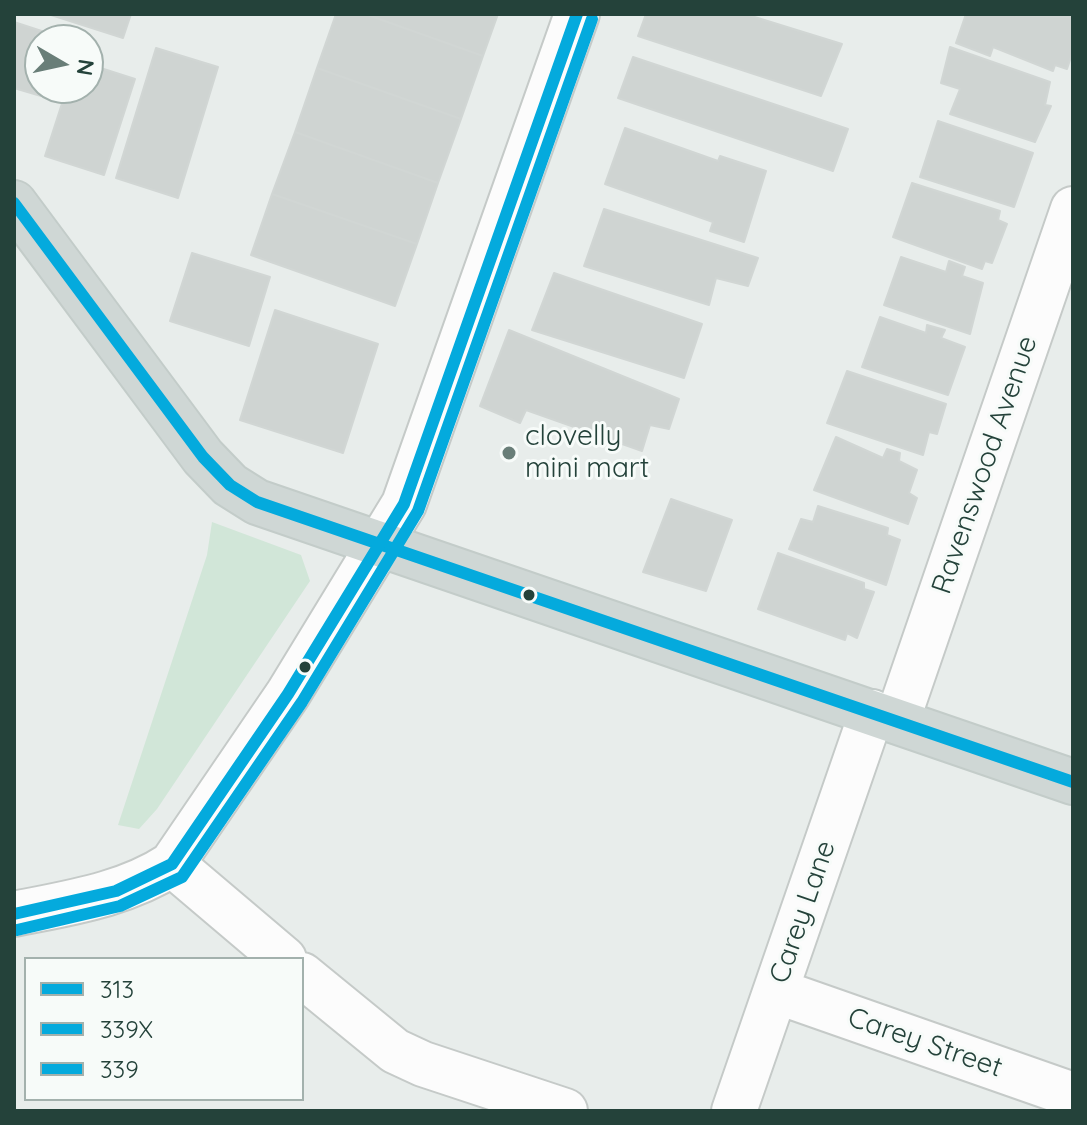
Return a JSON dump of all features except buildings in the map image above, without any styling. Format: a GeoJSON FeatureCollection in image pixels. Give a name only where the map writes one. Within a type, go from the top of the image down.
{"type":"FeatureCollection","features":[{"type":"Feature","properties":{"kind":"main road"},"geometry":{"type":"LineString","coordinates":[[14,203],[203,457],[230,485],[257,502],[1073,782]]}},
{"type":"Feature","properties":{"kind":"street"},"geometry":{"type":"LineString","coordinates":[[14,914],[97,897],[152,877],[172,864],[288,694],[404,504],[577,14]]}},
{"type":"Feature","properties":{"kind":"street","name":"Ravenswood Avenue"},"geometry":{"type":"LineString","coordinates":[[884,716],[1073,209]]}},
{"type":"Feature","properties":{"kind":"street","name":"Carey Lane"},"geometry":{"type":"LineString","coordinates":[[734,1111],[776,991],[884,716]]}},
{"type":"Feature","properties":{"kind":"street"},"geometry":{"type":"LineString","coordinates":[[172,864],[282,957]]}},
{"type":"Feature","properties":{"kind":"street"},"geometry":{"type":"LineString","coordinates":[[304,977],[395,1051],[423,1064],[565,1111]]}},
{"type":"Feature","properties":{"kind":"street","name":"Carey Street"},"geometry":{"type":"LineString","coordinates":[[776,991],[1073,1095]]}},
{"type":"Feature","properties":{"kind":"green space"},"geometry":{"type":"Polygon","coordinates":[[[212,522],[301,555],[310,581],[157,809],[139,829],[118,825],[207,555],[212,522]]]}},
{"type":"Feature","properties":{"kind":"transit line","name":"339X"},"geometry":{"type":"LineString","coordinates":[[14,914],[116,891],[172,864],[288,694],[404,504],[577,14]]}},
{"type":"Feature","properties":{"kind":"transit line","name":"339"},"geometry":{"type":"LineString","coordinates":[[17,930],[120,906],[182,877],[302,702],[418,511],[592,19]]}},
{"type":"Feature","properties":{"kind":"transit line","name":"313"},"geometry":{"type":"LineString","coordinates":[[14,203],[203,457],[230,485],[257,502],[1073,782]]}},
{"type":"Feature","properties":{"kind":"place","name":"clovelly mini mart"},"geometry":{"type":"Point","coordinates":[509,453]}}]}
